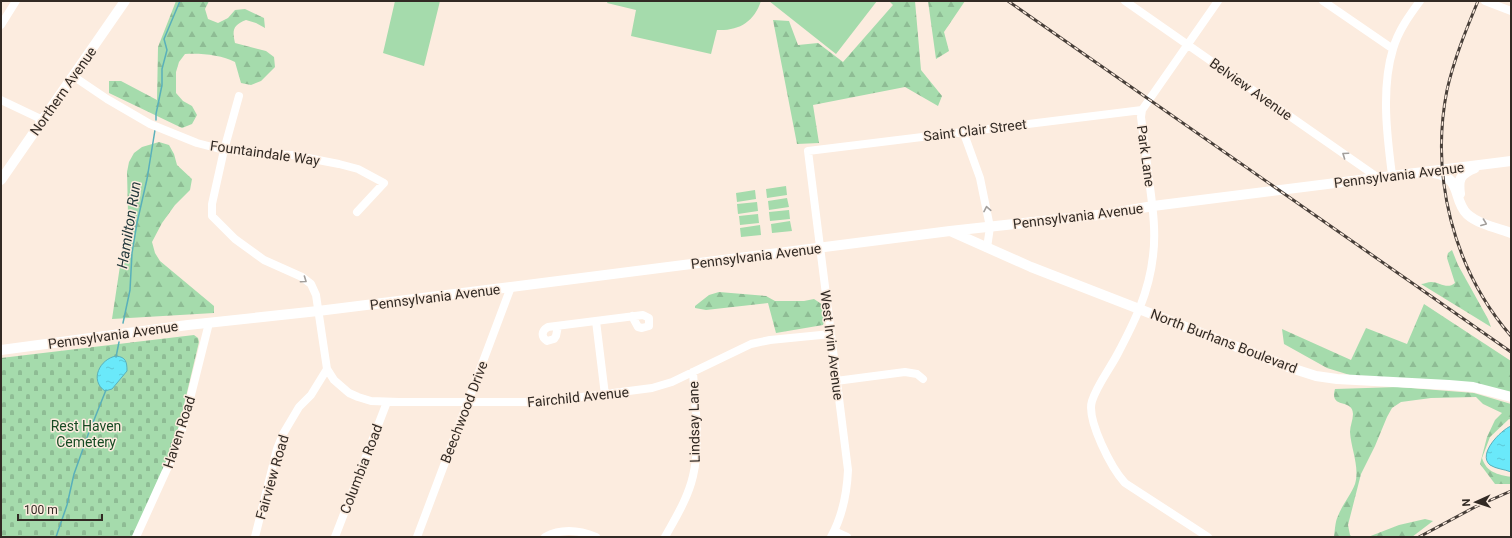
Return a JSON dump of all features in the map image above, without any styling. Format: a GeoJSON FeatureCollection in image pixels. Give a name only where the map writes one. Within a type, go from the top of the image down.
{"type":"FeatureCollection","features":[{"type":"Feature","properties":{"kind":"main road","name":"Northern Avenue"},"geometry":{"type":"LineString","coordinates":[[1,180],[125,1]]}},
{"type":"Feature","properties":{"kind":"main road","name":"Pennsylvania Avenue"},"geometry":{"type":"LineString","coordinates":[[1,350],[990,226],[1107,214],[1153,206],[1511,161]]}},
{"type":"Feature","properties":{"kind":"main road"},"geometry":{"type":"LineString","coordinates":[[1462,206],[1459,185],[1460,180],[1468,171],[1484,164]]}},
{"type":"Feature","properties":{"kind":"main road"},"geometry":{"type":"LineString","coordinates":[[1428,172],[1443,174],[1451,180],[1464,211],[1473,218],[1511,233]]}},
{"type":"Feature","properties":{"kind":"main road","name":"North Burhans Boulevard"},"geometry":{"type":"LineString","coordinates":[[950,231],[1031,267],[1291,368],[1316,376],[1344,380],[1473,387],[1511,397]]}},
{"type":"Feature","properties":{"kind":"street"},"geometry":{"type":"LineString","coordinates":[[1,25],[16,1]]}},
{"type":"Feature","properties":{"kind":"street","name":"Belview Avenue"},"geometry":{"type":"LineString","coordinates":[[1125,1],[1377,177]]}},
{"type":"Feature","properties":{"kind":"street","name":"Park Lane"},"geometry":{"type":"LineString","coordinates":[[1208,537],[1125,483],[1115,471],[1094,427],[1091,411],[1092,401],[1141,309],[1153,257],[1155,238],[1153,206],[1140,117],[1142,110],[1218,1]]}},
{"type":"Feature","properties":{"kind":"street"},"geometry":{"type":"LineString","coordinates":[[1323,1],[1393,49]]}},
{"type":"Feature","properties":{"kind":"street"},"geometry":{"type":"LineString","coordinates":[[1392,176],[1388,146],[1388,80],[1393,49],[1404,24],[1420,1]]}},
{"type":"Feature","properties":{"kind":"street"},"geometry":{"type":"LineString","coordinates":[[1485,1],[1511,11]]}},
{"type":"Feature","properties":{"kind":"street","name":"Fountaindale Way"},"geometry":{"type":"LineString","coordinates":[[73,76],[150,124],[197,143],[224,150],[262,154],[292,155],[358,169],[384,183],[357,212]]}},
{"type":"Feature","properties":{"kind":"street"},"geometry":{"type":"LineString","coordinates":[[239,96],[224,150],[212,204],[212,216],[235,238],[264,260],[302,277],[311,284],[316,295],[327,369]]}},
{"type":"Feature","properties":{"kind":"street"},"geometry":{"type":"LineString","coordinates":[[1,100],[42,120]]}},
{"type":"Feature","properties":{"kind":"street","name":"Saint Clair Street"},"geometry":{"type":"LineString","coordinates":[[808,151],[1142,110]]}},
{"type":"Feature","properties":{"kind":"street"},"geometry":{"type":"LineString","coordinates":[[963,131],[980,178],[990,226],[987,248]]}},
{"type":"Feature","properties":{"kind":"street","name":"West Irvin Avenue"},"geometry":{"type":"LineString","coordinates":[[808,151],[848,470],[842,511],[833,534]]}},
{"type":"Feature","properties":{"kind":"street","name":"Beechwood Drive"},"geometry":{"type":"LineString","coordinates":[[417,537],[511,287]]}},
{"type":"Feature","properties":{"kind":"street"},"geometry":{"type":"LineString","coordinates":[[558,326],[632,316]]}},
{"type":"Feature","properties":{"kind":"street"},"geometry":{"type":"LineString","coordinates":[[596,321],[605,395]]}},
{"type":"Feature","properties":{"kind":"street","name":"Haven Road"},"geometry":{"type":"LineString","coordinates":[[136,537],[171,460],[183,427],[209,323]]}},
{"type":"Feature","properties":{"kind":"street","name":"Fairchild Avenue"},"geometry":{"type":"LineString","coordinates":[[327,369],[334,380],[349,393],[371,401],[467,403],[543,402],[652,388],[672,382],[751,344],[770,340],[831,334]]}},
{"type":"Feature","properties":{"kind":"street","name":"Fairview Road"},"geometry":{"type":"LineString","coordinates":[[255,537],[277,448],[283,434],[298,407],[311,395],[327,369]]}},
{"type":"Feature","properties":{"kind":"street","name":"Lindsay Lane"},"geometry":{"type":"LineString","coordinates":[[666,537],[688,491],[697,455],[693,372]]}},
{"type":"Feature","properties":{"kind":"street"},"geometry":{"type":"LineString","coordinates":[[836,381],[904,372],[917,374],[923,379]]}},
{"type":"Feature","properties":{"kind":"street","name":"Columbia Road"},"geometry":{"type":"LineString","coordinates":[[335,537],[387,402]]}},
{"type":"Feature","properties":{"kind":"street"},"geometry":{"type":"LineString","coordinates":[[545,537],[560,531],[568,530],[583,532],[596,537]]}},
{"type":"Feature","properties":{"kind":"street"},"geometry":{"type":"LineString","coordinates":[[833,534],[847,537]]}},
{"type":"Feature","properties":{"kind":"green space"},"geometry":{"type":"Polygon","coordinates":[[[176,1],[209,1],[205,9],[208,19],[218,23],[228,18],[235,10],[245,9],[264,18],[265,28],[246,20],[238,24],[234,28],[235,43],[266,51],[274,57],[275,67],[261,81],[251,85],[241,83],[235,62],[211,55],[185,54],[179,62],[176,72],[176,93],[183,101],[192,106],[197,115],[192,124],[182,128],[109,93],[109,81],[121,81],[157,100],[158,47],[176,1]]]}},
{"type":"Feature","properties":{"kind":"green space"},"geometry":{"type":"Polygon","coordinates":[[[395,1],[440,1],[424,66],[383,53],[395,1]]]}},
{"type":"Feature","properties":{"kind":"green space"},"geometry":{"type":"Polygon","coordinates":[[[608,1],[761,1],[754,15],[745,24],[732,29],[717,30],[711,54],[631,36],[636,10],[607,3],[608,1]]]}},
{"type":"Feature","properties":{"kind":"green space"},"geometry":{"type":"Polygon","coordinates":[[[769,1],[877,1],[836,54],[769,1]]]}},
{"type":"Feature","properties":{"kind":"green space"},"geometry":{"type":"Polygon","coordinates":[[[889,1],[915,1],[921,70],[942,96],[938,106],[905,87],[813,105],[819,143],[797,144],[773,20],[789,21],[798,45],[818,43],[843,62],[893,5],[889,1]]]}},
{"type":"Feature","properties":{"kind":"green space"},"geometry":{"type":"Polygon","coordinates":[[[928,1],[965,1],[944,32],[949,51],[936,59],[928,1]]]}},
{"type":"Feature","properties":{"kind":"green space"},"geometry":{"type":"Polygon","coordinates":[[[159,142],[169,145],[174,154],[177,165],[192,179],[190,190],[175,205],[162,223],[152,242],[155,253],[160,261],[214,306],[214,313],[112,319],[128,213],[127,172],[129,162],[134,153],[142,147],[159,142]]]}},
{"type":"Feature","properties":{"kind":"green space"},"geometry":{"type":"Polygon","coordinates":[[[786,186],[787,195],[767,198],[766,189],[786,186]]]}},
{"type":"Feature","properties":{"kind":"green space"},"geometry":{"type":"Polygon","coordinates":[[[755,190],[756,199],[737,202],[736,193],[755,190]]]}},
{"type":"Feature","properties":{"kind":"green space"},"geometry":{"type":"Polygon","coordinates":[[[787,198],[789,207],[769,210],[768,201],[787,198]]]}},
{"type":"Feature","properties":{"kind":"green space"},"geometry":{"type":"Polygon","coordinates":[[[757,202],[758,211],[738,214],[737,204],[757,202]]]}},
{"type":"Feature","properties":{"kind":"green space"},"geometry":{"type":"Polygon","coordinates":[[[789,210],[790,219],[770,221],[769,212],[789,210]]]}},
{"type":"Feature","properties":{"kind":"green space"},"geometry":{"type":"Polygon","coordinates":[[[758,214],[759,223],[740,225],[739,216],[758,214]]]}},
{"type":"Feature","properties":{"kind":"green space"},"geometry":{"type":"Polygon","coordinates":[[[790,221],[792,231],[772,233],[771,224],[790,221]]]}},
{"type":"Feature","properties":{"kind":"green space"},"geometry":{"type":"Polygon","coordinates":[[[760,225],[761,235],[741,237],[740,228],[760,225]]]}},
{"type":"Feature","properties":{"kind":"green space"},"geometry":{"type":"Polygon","coordinates":[[[1452,250],[1458,265],[1491,327],[1421,284],[1434,282],[1449,286],[1455,283],[1447,258],[1448,253],[1452,250]]]}},
{"type":"Feature","properties":{"kind":"green space"},"geometry":{"type":"Polygon","coordinates":[[[719,292],[766,296],[775,301],[804,301],[814,299],[823,305],[826,315],[823,325],[776,333],[768,303],[706,310],[695,308],[695,306],[709,295],[719,292]]]}},
{"type":"Feature","properties":{"kind":"green space"},"geometry":{"type":"Polygon","coordinates":[[[1424,304],[1511,361],[1511,393],[1353,376],[1327,368],[1284,344],[1282,329],[1351,360],[1366,328],[1407,344],[1424,304]]]}},
{"type":"Feature","properties":{"kind":"green space","name":"Rest Haven Cemetery"},"geometry":{"type":"Polygon","coordinates":[[[194,335],[198,338],[199,342],[179,426],[168,459],[133,537],[1,537],[1,358],[194,335]]]}},
{"type":"Feature","properties":{"kind":"green space"},"geometry":{"type":"Polygon","coordinates":[[[1398,387],[1474,393],[1511,404],[1511,420],[1509,419],[1490,437],[1482,458],[1487,467],[1493,472],[1511,477],[1511,484],[1495,484],[1480,464],[1487,437],[1495,420],[1502,413],[1483,404],[1476,397],[1431,398],[1401,402],[1392,408],[1387,417],[1361,474],[1348,525],[1350,535],[1352,537],[1334,537],[1337,518],[1355,484],[1356,478],[1356,465],[1350,432],[1353,416],[1352,409],[1349,406],[1335,400],[1335,389],[1398,387]]]}},
{"type":"Feature","properties":{"kind":"green space"},"geometry":{"type":"Polygon","coordinates":[[[1425,519],[1433,521],[1412,537],[1368,537],[1399,525],[1425,519]]]}},
{"type":"Feature","properties":{"kind":"water"},"geometry":{"type":"Polygon","coordinates":[[[116,356],[125,360],[127,371],[112,389],[105,391],[100,386],[98,381],[98,370],[105,361],[116,356]]]}},
{"type":"Feature","properties":{"kind":"water"},"geometry":{"type":"Polygon","coordinates":[[[1511,426],[1511,472],[1490,465],[1486,455],[1488,449],[1497,437],[1511,426]]]}},
{"type":"Feature","properties":{"kind":"waterway","name":"Hamilton Run"},"geometry":{"type":"LineString","coordinates":[[156,120],[162,85],[162,69],[167,50],[164,39],[180,1]]}},
{"type":"Feature","properties":{"kind":"waterway","name":"Hamilton Run"},"geometry":{"type":"LineString","coordinates":[[123,323],[130,290],[132,253],[155,130]]}},
{"type":"Feature","properties":{"kind":"waterway","name":"Hamilton Run"},"geometry":{"type":"LineString","coordinates":[[116,357],[119,342]]}},
{"type":"Feature","properties":{"kind":"waterway","name":"Hamilton Run"},"geometry":{"type":"LineString","coordinates":[[92,425],[106,390]]}},
{"type":"Feature","properties":{"kind":"waterway","name":"Hamilton Run"},"geometry":{"type":"LineString","coordinates":[[56,537],[67,505],[74,474],[89,432]]}},
{"type":"Feature","properties":{"kind":"railway"},"geometry":{"type":"LineString","coordinates":[[1008,1],[1511,352]]}},
{"type":"Feature","properties":{"kind":"railway"},"geometry":{"type":"LineString","coordinates":[[1478,1],[1457,56],[1447,90],[1442,123],[1444,188],[1451,220],[1461,251],[1474,281],[1491,310],[1511,336]]}},
{"type":"Feature","properties":{"kind":"railway"},"geometry":{"type":"LineString","coordinates":[[1419,537],[1475,507],[1511,491]]}}]}
